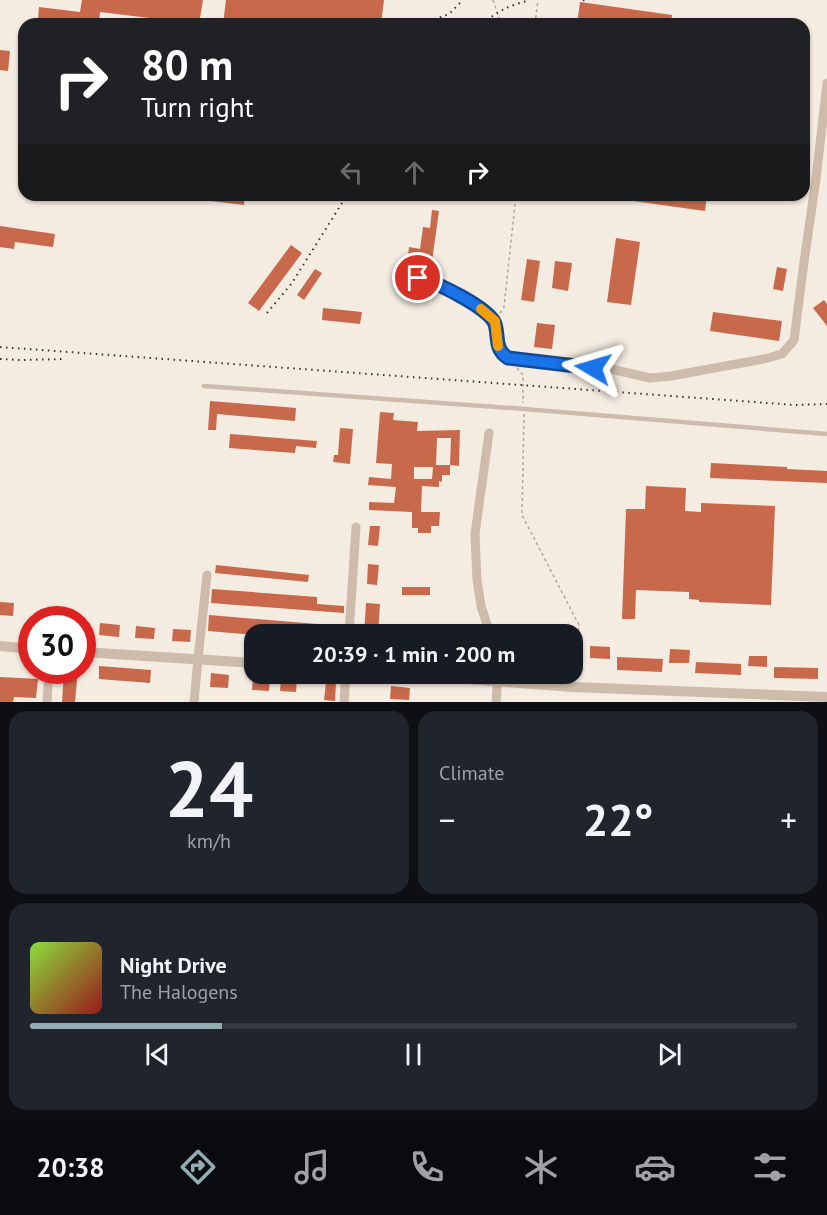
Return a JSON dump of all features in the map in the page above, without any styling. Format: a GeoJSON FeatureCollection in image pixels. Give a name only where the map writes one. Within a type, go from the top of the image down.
{"type":"FeatureCollection","features":[{"type":"Feature","properties":{"kind":"street"},"geometry":{"type":"LineString","coordinates":[[418,278],[457,294],[495,321],[498,348],[508,358],[611,369],[650,378],[782,354],[794,340],[827,83]]}},
{"type":"Feature","properties":{"kind":"street"},"geometry":{"type":"LineString","coordinates":[[487,624],[477,580],[475,534],[489,433]]}},
{"type":"Feature","properties":{"kind":"street"},"geometry":{"type":"LineString","coordinates":[[350,624],[356,526]]}},
{"type":"Feature","properties":{"kind":"street"},"geometry":{"type":"LineString","coordinates":[[194,702],[207,574]]}},
{"type":"Feature","properties":{"kind":"street"},"geometry":{"type":"LineString","coordinates":[[0,646],[18,648]]}},
{"type":"Feature","properties":{"kind":"street"},"geometry":{"type":"LineString","coordinates":[[96,653],[244,662]]}},
{"type":"Feature","properties":{"kind":"street"},"geometry":{"type":"LineString","coordinates":[[47,702],[48,684]]}},
{"type":"Feature","properties":{"kind":"street"},"geometry":{"type":"LineString","coordinates":[[344,702],[345,684]]}},
{"type":"Feature","properties":{"kind":"street"},"geometry":{"type":"LineString","coordinates":[[496,702],[498,684]]}},
{"type":"Feature","properties":{"kind":"street"},"geometry":{"type":"LineString","coordinates":[[548,684],[573,687],[827,697]]}},
{"type":"Feature","properties":{"kind":"lane"},"geometry":{"type":"LineString","coordinates":[[204,386],[827,434]]}},
{"type":"Feature","properties":{"kind":"path"},"geometry":{"type":"LineString","coordinates":[[493,0],[499,18]]}},
{"type":"Feature","properties":{"kind":"path"},"geometry":{"type":"LineString","coordinates":[[536,18],[538,0]]}},
{"type":"Feature","properties":{"kind":"path"},"geometry":{"type":"LineString","coordinates":[[495,321],[504,307],[515,201]]}},
{"type":"Feature","properties":{"kind":"path"},"geometry":{"type":"LineString","coordinates":[[508,358],[523,375],[522,516],[579,625],[573,687]]}},
{"type":"Feature","properties":{"kind":"building"},"geometry":{"type":"Polygon","coordinates":[[[82,0],[203,0],[200,18],[150,18],[100,12],[99,18],[38,18],[39,7],[80,12],[82,0]]]}},
{"type":"Feature","properties":{"kind":"building"},"geometry":{"type":"Polygon","coordinates":[[[226,0],[384,0],[382,18],[224,18],[226,0]]]}},
{"type":"Feature","properties":{"kind":"building"},"geometry":{"type":"Polygon","coordinates":[[[580,2],[672,15],[672,18],[578,18],[580,2]]]}},
{"type":"Feature","properties":{"kind":"building"},"geometry":{"type":"Polygon","coordinates":[[[0,50],[10,51],[8,71],[0,70],[0,50]]]}},
{"type":"Feature","properties":{"kind":"building"},"geometry":{"type":"Polygon","coordinates":[[[211,201],[244,201],[244,205],[211,201]]]}},
{"type":"Feature","properties":{"kind":"building"},"geometry":{"type":"Polygon","coordinates":[[[633,201],[706,201],[705,211],[633,201]]]}},
{"type":"Feature","properties":{"kind":"building"},"geometry":{"type":"Polygon","coordinates":[[[432,210],[439,211],[432,261],[408,256],[409,247],[420,249],[423,227],[430,228],[432,210]]]}},
{"type":"Feature","properties":{"kind":"building"},"geometry":{"type":"Polygon","coordinates":[[[0,226],[55,234],[53,247],[15,242],[14,249],[0,247],[0,226]]]}},
{"type":"Feature","properties":{"kind":"building"},"geometry":{"type":"Polygon","coordinates":[[[616,238],[640,242],[631,305],[607,302],[616,238]]]}},
{"type":"Feature","properties":{"kind":"building"},"geometry":{"type":"Polygon","coordinates":[[[291,245],[302,253],[259,311],[248,303],[291,245]]]}},
{"type":"Feature","properties":{"kind":"building"},"geometry":{"type":"Polygon","coordinates":[[[527,259],[540,261],[534,302],[521,300],[527,259]]]}},
{"type":"Feature","properties":{"kind":"building"},"geometry":{"type":"Polygon","coordinates":[[[555,261],[572,263],[568,291],[552,288],[555,261]]]}},
{"type":"Feature","properties":{"kind":"building"},"geometry":{"type":"Polygon","coordinates":[[[777,267],[787,269],[783,291],[773,289],[777,267]]]}},
{"type":"Feature","properties":{"kind":"building"},"geometry":{"type":"Polygon","coordinates":[[[315,269],[322,273],[304,300],[297,295],[315,269]]]}},
{"type":"Feature","properties":{"kind":"building"},"geometry":{"type":"Polygon","coordinates":[[[824,300],[827,304],[827,326],[813,308],[824,300]]]}},
{"type":"Feature","properties":{"kind":"building"},"geometry":{"type":"Polygon","coordinates":[[[323,308],[362,312],[360,324],[322,320],[323,308]]]}},
{"type":"Feature","properties":{"kind":"building"},"geometry":{"type":"Polygon","coordinates":[[[713,312],[782,321],[779,341],[710,331],[713,312]]]}},
{"type":"Feature","properties":{"kind":"building"},"geometry":{"type":"Polygon","coordinates":[[[537,323],[555,325],[552,349],[534,347],[537,323]]]}},
{"type":"Feature","properties":{"kind":"building"},"geometry":{"type":"Polygon","coordinates":[[[210,401],[296,408],[295,421],[217,414],[216,430],[208,430],[210,401]]]}},
{"type":"Feature","properties":{"kind":"building"},"geometry":{"type":"Polygon","coordinates":[[[380,412],[394,413],[393,420],[418,422],[417,431],[460,430],[459,466],[450,465],[450,475],[442,475],[439,487],[422,486],[421,512],[440,512],[439,526],[431,526],[431,533],[418,533],[418,528],[412,528],[412,512],[369,510],[369,502],[394,503],[396,487],[368,485],[369,477],[391,479],[392,464],[376,463],[380,412]],[[437,438],[436,465],[450,465],[451,438],[437,438]],[[414,467],[414,479],[432,479],[433,467],[414,467]]]}},
{"type":"Feature","properties":{"kind":"building"},"geometry":{"type":"Polygon","coordinates":[[[340,428],[353,429],[350,464],[333,462],[334,455],[338,455],[340,428]]]}},
{"type":"Feature","properties":{"kind":"building"},"geometry":{"type":"Polygon","coordinates":[[[230,434],[317,441],[316,448],[296,446],[295,453],[229,448],[230,434]]]}},
{"type":"Feature","properties":{"kind":"building"},"geometry":{"type":"Polygon","coordinates":[[[711,463],[827,471],[827,483],[710,478],[711,463]]]}},
{"type":"Feature","properties":{"kind":"building"},"geometry":{"type":"Polygon","coordinates":[[[646,486],[686,488],[685,511],[701,512],[701,503],[775,506],[771,605],[699,602],[699,600],[689,599],[689,592],[636,590],[635,619],[622,619],[626,509],[645,509],[646,486]]]}},
{"type":"Feature","properties":{"kind":"building"},"geometry":{"type":"Polygon","coordinates":[[[370,526],[380,526],[378,546],[368,545],[370,526]]]}},
{"type":"Feature","properties":{"kind":"building"},"geometry":{"type":"Polygon","coordinates":[[[368,564],[379,565],[377,585],[367,584],[368,564]]]}},
{"type":"Feature","properties":{"kind":"building"},"geometry":{"type":"Polygon","coordinates":[[[216,565],[309,575],[308,582],[215,573],[216,565]]]}},
{"type":"Feature","properties":{"kind":"building"},"geometry":{"type":"Polygon","coordinates":[[[402,587],[430,587],[430,595],[402,595],[402,587]]]}},
{"type":"Feature","properties":{"kind":"building"},"geometry":{"type":"Polygon","coordinates":[[[212,589],[317,597],[317,604],[344,606],[344,613],[211,603],[212,589]]]}},
{"type":"Feature","properties":{"kind":"building"},"geometry":{"type":"Polygon","coordinates":[[[0,602],[14,603],[13,616],[0,615],[0,602]]]}},
{"type":"Feature","properties":{"kind":"building"},"geometry":{"type":"Polygon","coordinates":[[[366,603],[380,604],[379,624],[365,624],[366,603]]]}},
{"type":"Feature","properties":{"kind":"building"},"geometry":{"type":"Polygon","coordinates":[[[209,615],[318,624],[244,624],[244,634],[208,631],[209,615]]]}},
{"type":"Feature","properties":{"kind":"building"},"geometry":{"type":"Polygon","coordinates":[[[100,623],[120,625],[119,637],[99,635],[100,623]]]}},
{"type":"Feature","properties":{"kind":"building"},"geometry":{"type":"Polygon","coordinates":[[[136,626],[155,628],[154,639],[135,638],[136,626]]]}},
{"type":"Feature","properties":{"kind":"building"},"geometry":{"type":"Polygon","coordinates":[[[173,629],[191,630],[190,642],[172,641],[173,629]]]}},
{"type":"Feature","properties":{"kind":"building"},"geometry":{"type":"Polygon","coordinates":[[[590,646],[610,647],[610,659],[590,658],[590,646]]]}},
{"type":"Feature","properties":{"kind":"building"},"geometry":{"type":"Polygon","coordinates":[[[670,649],[690,650],[689,663],[669,663],[670,649]]]}},
{"type":"Feature","properties":{"kind":"building"},"geometry":{"type":"Polygon","coordinates":[[[749,656],[767,656],[767,667],[748,666],[749,656]]]}},
{"type":"Feature","properties":{"kind":"building"},"geometry":{"type":"Polygon","coordinates":[[[617,657],[663,659],[662,672],[617,670],[617,657]]]}},
{"type":"Feature","properties":{"kind":"building"},"geometry":{"type":"Polygon","coordinates":[[[696,662],[741,664],[741,675],[695,673],[696,662]]]}},
{"type":"Feature","properties":{"kind":"building"},"geometry":{"type":"Polygon","coordinates":[[[99,666],[151,670],[150,683],[99,679],[99,666]]]}},
{"type":"Feature","properties":{"kind":"building"},"geometry":{"type":"Polygon","coordinates":[[[774,667],[818,668],[818,679],[774,678],[774,667]]]}},
{"type":"Feature","properties":{"kind":"building"},"geometry":{"type":"Polygon","coordinates":[[[211,673],[229,675],[228,688],[210,687],[211,673]]]}},
{"type":"Feature","properties":{"kind":"building"},"geometry":{"type":"Polygon","coordinates":[[[0,677],[18,678],[18,684],[37,684],[36,698],[14,697],[13,702],[0,702],[0,677]]]}},
{"type":"Feature","properties":{"kind":"building"},"geometry":{"type":"Polygon","coordinates":[[[63,684],[77,684],[75,702],[62,702],[63,684]]]}},
{"type":"Feature","properties":{"kind":"building"},"geometry":{"type":"Polygon","coordinates":[[[252,684],[270,684],[269,691],[252,690],[252,684]]]}},
{"type":"Feature","properties":{"kind":"building"},"geometry":{"type":"Polygon","coordinates":[[[281,684],[297,684],[296,692],[280,691],[281,684]]]}},
{"type":"Feature","properties":{"kind":"building"},"geometry":{"type":"Polygon","coordinates":[[[326,684],[336,684],[335,701],[324,700],[326,684]]]}},
{"type":"Feature","properties":{"kind":"building"},"geometry":{"type":"Polygon","coordinates":[[[391,686],[410,688],[409,700],[390,699],[391,686]]]}},
{"type":"Feature","properties":{"kind":"railway"},"geometry":{"type":"LineString","coordinates":[[439,18],[449,14],[463,0]]}},
{"type":"Feature","properties":{"kind":"railway"},"geometry":{"type":"LineString","coordinates":[[490,18],[504,9],[530,0]]}},
{"type":"Feature","properties":{"kind":"railway"},"geometry":{"type":"LineString","coordinates":[[583,0],[588,1]]}},
{"type":"Feature","properties":{"kind":"railway"},"geometry":{"type":"LineString","coordinates":[[267,313],[292,283],[343,201]]}},
{"type":"Feature","properties":{"kind":"railway"},"geometry":{"type":"LineString","coordinates":[[0,347],[795,405],[827,404]]}},
{"type":"Feature","properties":{"kind":"railway"},"geometry":{"type":"LineString","coordinates":[[0,359],[65,359]]}},
{"type":"Feature","properties":{"kind":"slow traffic"},"geometry":{"type":"LineString","coordinates":[[481,309],[495,321],[498,346]]}},
{"type":"Feature","properties":{"kind":"route"},"geometry":{"type":"LineString","coordinates":[[418,278],[457,294],[495,321],[498,348],[508,358],[593,368]]}}]}
